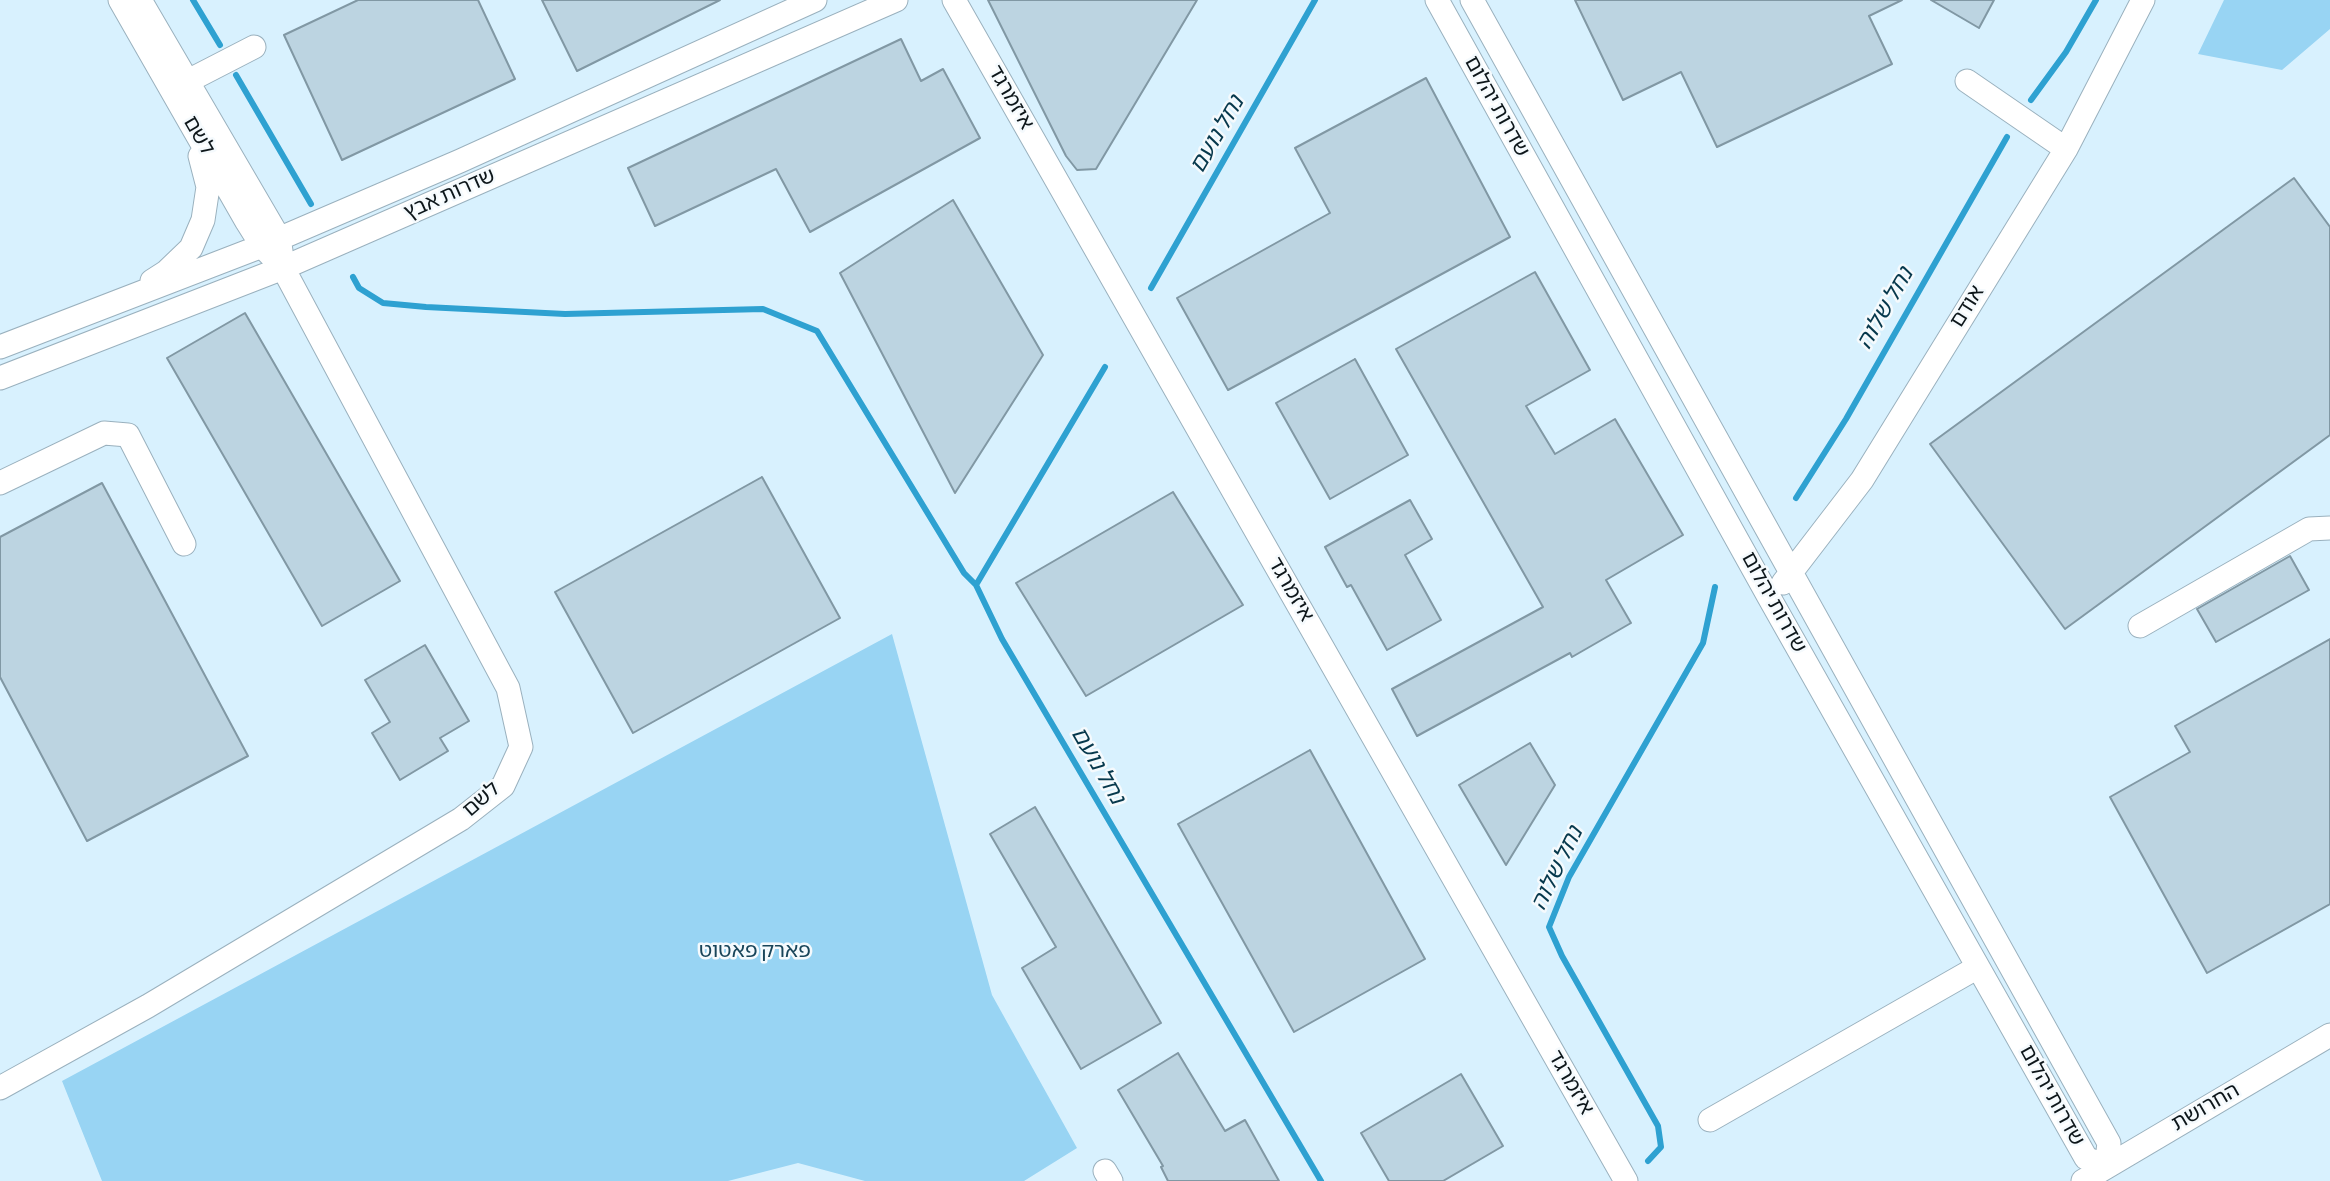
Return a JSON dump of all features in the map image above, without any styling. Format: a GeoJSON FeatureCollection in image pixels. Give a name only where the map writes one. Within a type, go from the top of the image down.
{"type":"FeatureCollection","features":[{"type":"Feature","properties":{"kind":"street","name":"שדרות אבץ"},"geometry":{"type":"LineString","coordinates":[[0,347],[271,242],[460,161],[816,0]]}},
{"type":"Feature","properties":{"kind":"street","name":"שדרות אבץ"},"geometry":{"type":"LineString","coordinates":[[0,378],[282,268],[896,0]]}},
{"type":"Feature","properties":{"kind":"street","name":"איזמרגד"},"geometry":{"type":"LineString","coordinates":[[954,0],[1626,1181]]}},
{"type":"Feature","properties":{"kind":"street","name":"שדרות יהלום"},"geometry":{"type":"LineString","coordinates":[[1437,0],[1770,599],[2086,1158],[2106,1167],[2109,1143],[1472,0]]}},
{"type":"Feature","properties":{"kind":"street","name":"אודם"},"geometry":{"type":"LineString","coordinates":[[1770,599],[1862,480],[2066,149],[2143,0]]}},
{"type":"Feature","properties":{"kind":"street","name":"לשם"},"geometry":{"type":"LineString","coordinates":[[125,1],[188,119],[271,242]]}},
{"type":"Feature","properties":{"kind":"street","name":"לשם"},"geometry":{"type":"LineString","coordinates":[[0,1088],[148,1006],[461,819],[503,786],[521,747],[508,688],[282,268],[188,81],[125,1]]}},
{"type":"Feature","properties":{"kind":"street"},"geometry":{"type":"LineString","coordinates":[[188,81],[254,47]]}},
{"type":"Feature","properties":{"kind":"street"},"geometry":{"type":"LineString","coordinates":[[1968,81],[2066,149]]}},
{"type":"Feature","properties":{"kind":"street"},"geometry":{"type":"LineString","coordinates":[[125,299],[166,272],[191,248],[204,220],[208,187],[188,119]]}},
{"type":"Feature","properties":{"kind":"street"},"geometry":{"type":"LineString","coordinates":[[0,482],[104,433],[128,435],[184,544]]}},
{"type":"Feature","properties":{"kind":"street"},"geometry":{"type":"LineString","coordinates":[[2140,626],[2309,529],[2330,528]]}},
{"type":"Feature","properties":{"kind":"street"},"geometry":{"type":"LineString","coordinates":[[1710,1120],[1978,967]]}},
{"type":"Feature","properties":{"kind":"street","name":"החרושת"},"geometry":{"type":"LineString","coordinates":[[2083,1181],[2330,1035]]}},
{"type":"Feature","properties":{"kind":"green space"},"geometry":{"type":"Polygon","coordinates":[[[2224,0],[2330,0],[2330,29],[2282,70],[2198,54],[2224,0]]]}},
{"type":"Feature","properties":{"kind":"green space","name":"פארק פאטוט"},"geometry":{"type":"Polygon","coordinates":[[[892,634],[992,995],[1077,1148],[1024,1181],[865,1181],[798,1163],[728,1181],[102,1181],[62,1081],[892,634]]]}},
{"type":"Feature","properties":{"kind":"building"},"geometry":{"type":"Polygon","coordinates":[[[358,0],[478,0],[515,79],[342,160],[284,35],[358,0]]]}},
{"type":"Feature","properties":{"kind":"building"},"geometry":{"type":"Polygon","coordinates":[[[542,0],[720,0],[577,71],[542,0]]]}},
{"type":"Feature","properties":{"kind":"building"},"geometry":{"type":"Polygon","coordinates":[[[988,0],[1197,0],[1096,169],[1077,170],[1066,156],[988,0]]]}},
{"type":"Feature","properties":{"kind":"building"},"geometry":{"type":"Polygon","coordinates":[[[1575,0],[1902,0],[1869,16],[1892,64],[1717,147],[1681,72],[1623,100],[1575,0]]]}},
{"type":"Feature","properties":{"kind":"building"},"geometry":{"type":"Polygon","coordinates":[[[1931,0],[1994,0],[1979,28],[1931,0]]]}},
{"type":"Feature","properties":{"kind":"building"},"geometry":{"type":"Polygon","coordinates":[[[901,39],[921,81],[943,69],[980,138],[810,232],[776,169],[655,226],[628,168],[901,39]]]}},
{"type":"Feature","properties":{"kind":"building"},"geometry":{"type":"Polygon","coordinates":[[[1426,78],[1510,237],[1228,390],[1177,298],[1330,213],[1295,148],[1426,78]]]}},
{"type":"Feature","properties":{"kind":"building"},"geometry":{"type":"Polygon","coordinates":[[[2294,178],[2330,227],[2330,435],[2065,629],[1930,444],[2294,178]]]}},
{"type":"Feature","properties":{"kind":"building"},"geometry":{"type":"Polygon","coordinates":[[[953,200],[1043,355],[955,493],[840,273],[953,200]]]}},
{"type":"Feature","properties":{"kind":"building"},"geometry":{"type":"Polygon","coordinates":[[[1535,272],[1590,370],[1526,406],[1555,454],[1615,419],[1683,535],[1606,580],[1631,623],[1572,657],[1570,653],[1417,736],[1392,689],[1543,607],[1396,349],[1535,272]]]}},
{"type":"Feature","properties":{"kind":"building"},"geometry":{"type":"Polygon","coordinates":[[[245,313],[400,581],[322,626],[167,358],[245,313]]]}},
{"type":"Feature","properties":{"kind":"building"},"geometry":{"type":"Polygon","coordinates":[[[1355,359],[1408,455],[1330,499],[1276,403],[1355,359]]]}},
{"type":"Feature","properties":{"kind":"building"},"geometry":{"type":"Polygon","coordinates":[[[762,477],[840,618],[633,733],[555,592],[762,477]]]}},
{"type":"Feature","properties":{"kind":"building"},"geometry":{"type":"Polygon","coordinates":[[[102,483],[248,756],[87,841],[0,677],[0,537],[102,483]]]}},
{"type":"Feature","properties":{"kind":"building"},"geometry":{"type":"Polygon","coordinates":[[[1173,492],[1243,605],[1086,696],[1016,583],[1173,492]]]}},
{"type":"Feature","properties":{"kind":"building"},"geometry":{"type":"Polygon","coordinates":[[[1410,500],[1432,539],[1405,555],[1441,620],[1387,650],[1351,585],[1347,587],[1325,547],[1410,500]]]}},
{"type":"Feature","properties":{"kind":"building"},"geometry":{"type":"Polygon","coordinates":[[[2290,556],[2309,590],[2216,642],[2197,609],[2290,556]]]}},
{"type":"Feature","properties":{"kind":"building"},"geometry":{"type":"Polygon","coordinates":[[[2330,639],[2330,904],[2207,973],[2110,797],[2190,752],[2175,726],[2330,639]]]}},
{"type":"Feature","properties":{"kind":"building"},"geometry":{"type":"Polygon","coordinates":[[[425,645],[469,721],[440,738],[448,751],[400,780],[372,733],[390,722],[365,680],[425,645]]]}},
{"type":"Feature","properties":{"kind":"building"},"geometry":{"type":"Polygon","coordinates":[[[1530,743],[1555,785],[1506,865],[1459,785],[1530,743]]]}},
{"type":"Feature","properties":{"kind":"building"},"geometry":{"type":"Polygon","coordinates":[[[1310,750],[1425,959],[1294,1032],[1178,824],[1310,750]]]}},
{"type":"Feature","properties":{"kind":"building"},"geometry":{"type":"Polygon","coordinates":[[[1035,807],[1161,1023],[1081,1069],[1022,968],[1056,947],[990,834],[1035,807]]]}},
{"type":"Feature","properties":{"kind":"building"},"geometry":{"type":"Polygon","coordinates":[[[1178,1053],[1225,1131],[1245,1120],[1279,1181],[1168,1181],[1161,1167],[1163,1166],[1118,1090],[1178,1053]]]}},
{"type":"Feature","properties":{"kind":"building"},"geometry":{"type":"Polygon","coordinates":[[[1461,1074],[1503,1146],[1443,1181],[1389,1181],[1361,1133],[1461,1074]]]}},
{"type":"Feature","properties":{"kind":"waterway"},"geometry":{"type":"LineString","coordinates":[[193,0],[220,45]]}},
{"type":"Feature","properties":{"kind":"waterway","name":"נחל נועם"},"geometry":{"type":"LineString","coordinates":[[1151,288],[1315,0]]}},
{"type":"Feature","properties":{"kind":"waterway","name":"נחל שלוה"},"geometry":{"type":"LineString","coordinates":[[2031,100],[2066,52],[2096,0]]}},
{"type":"Feature","properties":{"kind":"waterway"},"geometry":{"type":"LineString","coordinates":[[236,75],[311,204]]}},
{"type":"Feature","properties":{"kind":"waterway","name":"נחל שלוה"},"geometry":{"type":"LineString","coordinates":[[1796,498],[1846,419],[2007,137]]}},
{"type":"Feature","properties":{"kind":"waterway"},"geometry":{"type":"LineString","coordinates":[[353,277],[359,288],[383,303],[565,314],[763,309],[817,331],[964,573],[976,585]]}},
{"type":"Feature","properties":{"kind":"waterway","name":"נחל נועם"},"geometry":{"type":"LineString","coordinates":[[1105,367],[976,585],[1002,639],[1321,1181]]}},
{"type":"Feature","properties":{"kind":"waterway","name":"נחל שלוה"},"geometry":{"type":"LineString","coordinates":[[1648,1161],[1661,1147],[1658,1126],[1562,956],[1549,927],[1569,877],[1703,643],[1715,587]]}}]}
